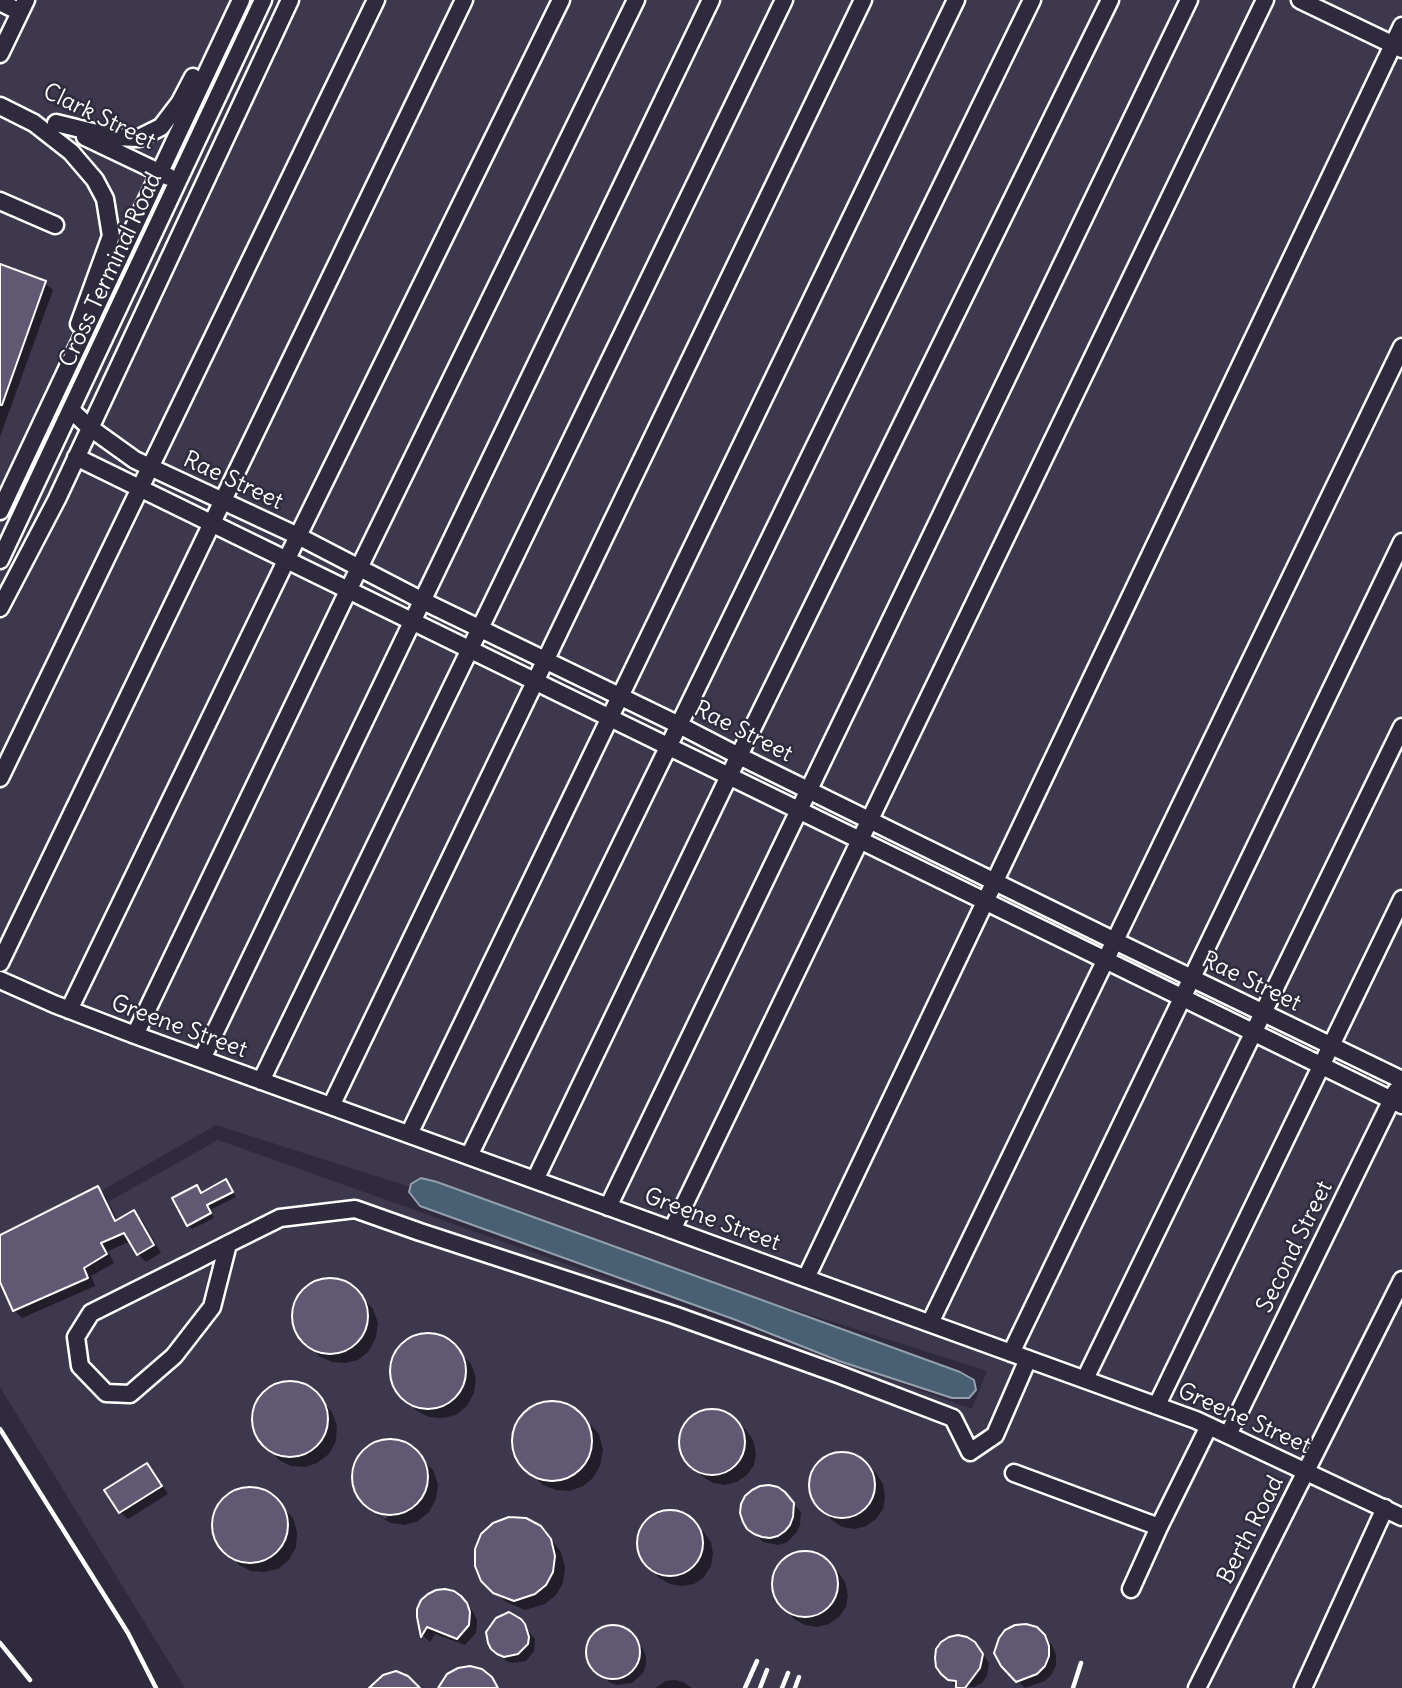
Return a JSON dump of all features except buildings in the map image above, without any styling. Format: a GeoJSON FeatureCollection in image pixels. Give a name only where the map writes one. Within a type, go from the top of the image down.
{"type":"FeatureCollection","features":[{"type":"Feature","properties":{"kind":"street","name":"Cross Terminal Road"},"geometry":{"type":"LineString","coordinates":[[0,510],[4,492],[55,395],[241,0]]}},
{"type":"Feature","properties":{"kind":"street","name":"Cross Terminal Road"},"geometry":{"type":"LineString","coordinates":[[0,560],[262,0]]}},
{"type":"Feature","properties":{"kind":"street"},"geometry":{"type":"LineString","coordinates":[[0,608],[57,499],[290,0]]}},
{"type":"Feature","properties":{"kind":"street"},"geometry":{"type":"LineString","coordinates":[[0,778],[376,0]]}},
{"type":"Feature","properties":{"kind":"street"},"geometry":{"type":"LineString","coordinates":[[0,963],[464,0]]}},
{"type":"Feature","properties":{"kind":"street"},"geometry":{"type":"LineString","coordinates":[[69,1010],[561,0]]}},
{"type":"Feature","properties":{"kind":"street"},"geometry":{"type":"LineString","coordinates":[[135,1035],[636,0]]}},
{"type":"Feature","properties":{"kind":"street"},"geometry":{"type":"LineString","coordinates":[[202,1059],[711,0]]}},
{"type":"Feature","properties":{"kind":"street"},"geometry":{"type":"LineString","coordinates":[[261,1081],[784,0]]}},
{"type":"Feature","properties":{"kind":"street"},"geometry":{"type":"LineString","coordinates":[[331,1106],[863,0]]}},
{"type":"Feature","properties":{"kind":"street"},"geometry":{"type":"LineString","coordinates":[[409,1134],[956,0]]}},
{"type":"Feature","properties":{"kind":"street"},"geometry":{"type":"LineString","coordinates":[[469,1156],[1032,0]]}},
{"type":"Feature","properties":{"kind":"street"},"geometry":{"type":"LineString","coordinates":[[535,1180],[729,776],[1110,0]]}},
{"type":"Feature","properties":{"kind":"street"},"geometry":{"type":"LineString","coordinates":[[608,1207],[1189,0]]}},
{"type":"Feature","properties":{"kind":"street"},"geometry":{"type":"LineString","coordinates":[[672,1230],[1265,0]]}},
{"type":"Feature","properties":{"kind":"street"},"geometry":{"type":"LineString","coordinates":[[1300,0],[1397,47]]}},
{"type":"Feature","properties":{"kind":"street"},"geometry":{"type":"LineString","coordinates":[[0,2],[23,6],[0,54]]}},
{"type":"Feature","properties":{"kind":"street"},"geometry":{"type":"LineString","coordinates":[[56,123],[113,137],[139,138],[161,127],[180,103],[214,35],[232,18]]}},
{"type":"Feature","properties":{"kind":"street"},"geometry":{"type":"LineString","coordinates":[[806,1278],[1397,47],[1402,26]]}},
{"type":"Feature","properties":{"kind":"street","name":"Clark Street"},"geometry":{"type":"LineString","coordinates":[[0,95],[177,181]]}},
{"type":"Feature","properties":{"kind":"street","name":"Clark Street"},"geometry":{"type":"LineString","coordinates":[[0,106],[34,123],[71,152],[95,180],[105,199],[111,236],[55,395]]}},
{"type":"Feature","properties":{"kind":"street"},"geometry":{"type":"LineString","coordinates":[[0,201],[55,225]]}},
{"type":"Feature","properties":{"kind":"street"},"geometry":{"type":"LineString","coordinates":[[930,1324],[1402,347]]}},
{"type":"Feature","properties":{"kind":"street","name":"Rae Street"},"geometry":{"type":"LineString","coordinates":[[71,410],[89,427],[135,460],[298,536],[423,601],[680,725],[994,882],[1402,1079]]}},
{"type":"Feature","properties":{"kind":"street","name":"Rae Street"},"geometry":{"type":"LineString","coordinates":[[76,457],[1397,1102]]}},
{"type":"Feature","properties":{"kind":"street"},"geometry":{"type":"LineString","coordinates":[[1011,1353],[1402,542]]}},
{"type":"Feature","properties":{"kind":"street"},"geometry":{"type":"LineString","coordinates":[[1084,1379],[1402,727]]}},
{"type":"Feature","properties":{"kind":"street"},"geometry":{"type":"LineString","coordinates":[[1157,1405],[1402,899]]}},
{"type":"Feature","properties":{"kind":"street","name":"Greene Street"},"geometry":{"type":"LineString","coordinates":[[0,980],[135,1035],[1157,1405],[1196,1420],[1402,1517]]}},
{"type":"Feature","properties":{"kind":"street","name":"Second Street"},"geometry":{"type":"LineString","coordinates":[[1228,1435],[1397,1102],[1402,1079]]}},
{"type":"Feature","properties":{"kind":"street"},"geometry":{"type":"LineString","coordinates":[[228,1244],[212,1307],[174,1356],[130,1394],[106,1393],[80,1366],[76,1337],[91,1313],[228,1244],[280,1218],[355,1209],[674,1315],[953,1418],[970,1452],[995,1435],[1028,1359]]}},
{"type":"Feature","properties":{"kind":"street","name":"Berth Road"},"geometry":{"type":"LineString","coordinates":[[1197,1688],[1402,1280]]}},
{"type":"Feature","properties":{"kind":"street"},"geometry":{"type":"LineString","coordinates":[[1131,1589],[1209,1426]]}},
{"type":"Feature","properties":{"kind":"street"},"geometry":{"type":"LineString","coordinates":[[1014,1473],[1159,1527]]}},
{"type":"Feature","properties":{"kind":"street"},"geometry":{"type":"LineString","coordinates":[[1303,1688],[1385,1508]]}},
{"type":"Feature","properties":{"kind":"shaded area"},"geometry":{"type":"Polygon","coordinates":[[[0,0],[1402,0],[1402,1688],[185,1688],[0,1387],[0,1263],[218,1140],[972,1409],[987,1371],[216,1125],[0,1249],[0,0]]]}},
{"type":"Feature","properties":{"kind":"water"},"geometry":{"type":"Polygon","coordinates":[[[421,1178],[960,1372],[974,1380],[976,1390],[969,1398],[952,1398],[839,1361],[736,1320],[420,1206],[409,1192],[411,1184],[421,1178]]]}},
{"type":"Feature","properties":{"kind":"railway"},"geometry":{"type":"LineString","coordinates":[[0,1429],[128,1633],[156,1688]]}},
{"type":"Feature","properties":{"kind":"railway"},"geometry":{"type":"LineString","coordinates":[[0,1643],[30,1680]]}},
{"type":"Feature","properties":{"kind":"railway"},"geometry":{"type":"LineString","coordinates":[[745,1688],[757,1661]]}},
{"type":"Feature","properties":{"kind":"railway"},"geometry":{"type":"LineString","coordinates":[[1073,1688],[1081,1663]]}},
{"type":"Feature","properties":{"kind":"railway"},"geometry":{"type":"LineString","coordinates":[[760,1688],[767,1670]]}},
{"type":"Feature","properties":{"kind":"railway"},"geometry":{"type":"LineString","coordinates":[[782,1688],[788,1673]]}},
{"type":"Feature","properties":{"kind":"railway"},"geometry":{"type":"LineString","coordinates":[[795,1688],[799,1677]]}}]}
